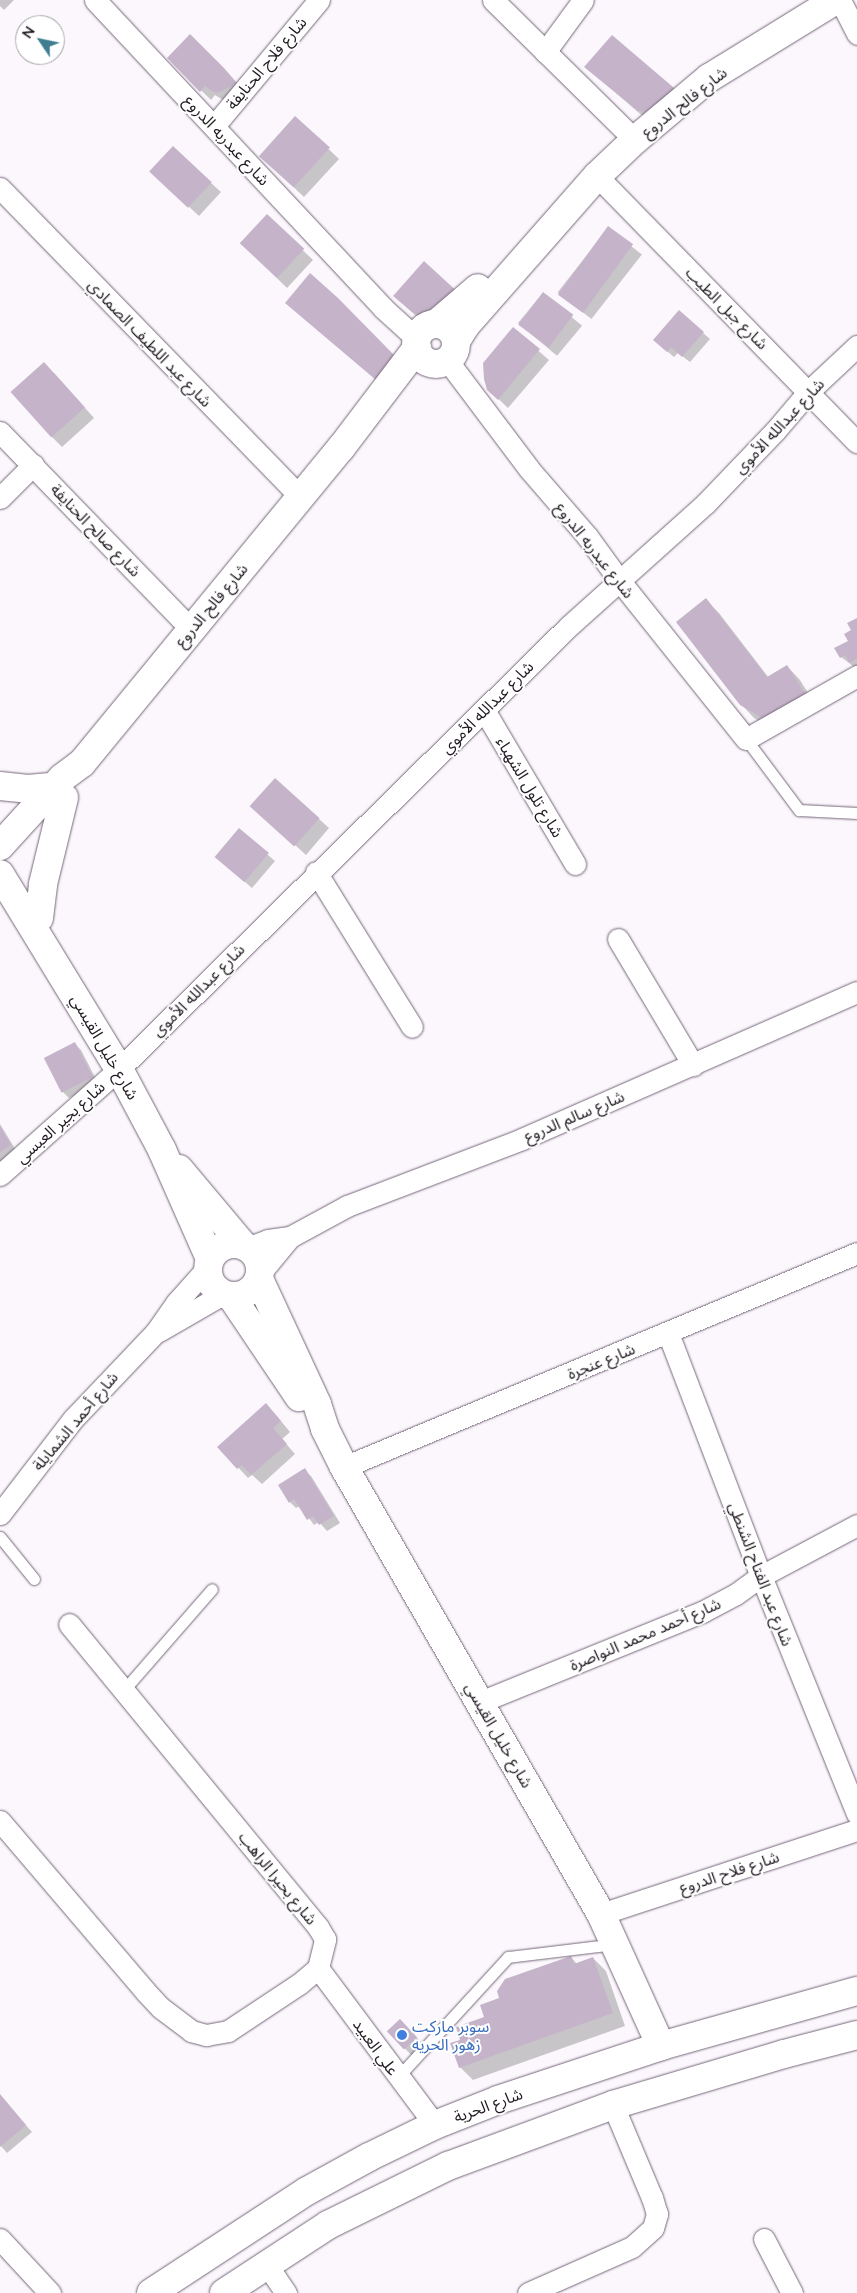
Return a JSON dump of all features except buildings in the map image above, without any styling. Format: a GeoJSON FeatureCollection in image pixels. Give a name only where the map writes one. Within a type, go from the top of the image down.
{"type":"FeatureCollection","features":[{"type":"Feature","properties":{"kind":"main road","name":"شارع فالح الدروع"},"geometry":{"type":"LineString","coordinates":[[2,857],[59,792],[341,448],[433,343],[551,228],[597,176],[635,140],[710,78],[836,0]]}},
{"type":"Feature","properties":{"kind":"main road"},"geometry":{"type":"LineString","coordinates":[[0,786],[59,792],[39,918]]}},
{"type":"Feature","properties":{"kind":"main road","name":"شارع خليل القيسي"},"geometry":{"type":"LineString","coordinates":[[2,857],[39,918],[46,946]]}},
{"type":"Feature","properties":{"kind":"main road","name":"شارع خليل القيسي"},"geometry":{"type":"LineString","coordinates":[[2,857],[30,926],[46,946],[119,1069],[162,1150],[209,1263]]}},
{"type":"Feature","properties":{"kind":"main road","name":"شارع خليل القيسي"},"geometry":{"type":"LineString","coordinates":[[162,1150],[246,1246]]}},
{"type":"Feature","properties":{"kind":"main road"},"geometry":{"type":"LineString","coordinates":[[228,1244],[246,1246],[258,1258],[260,1276],[256,1286],[246,1294],[227,1295],[211,1283],[209,1263],[221,1247],[228,1244]]}},
{"type":"Feature","properties":{"kind":"main road","name":"شارع خليل القيسي"},"geometry":{"type":"LineString","coordinates":[[260,1276],[317,1404],[325,1429],[344,1467],[601,1914],[661,2046]]}},
{"type":"Feature","properties":{"kind":"main road","name":"شارع خليل القيسي"},"geometry":{"type":"LineString","coordinates":[[227,1295],[306,1408],[325,1429]]}},
{"type":"Feature","properties":{"kind":"main road","name":"شارع الحرية"},"geometry":{"type":"LineString","coordinates":[[151,2293],[307,2191],[435,2125],[498,2100],[661,2046],[857,1991]]}},
{"type":"Feature","properties":{"kind":"main road"},"geometry":{"type":"LineString","coordinates":[[224,2293],[328,2225],[448,2166],[613,2104],[784,2054],[856,2036]]}},
{"type":"Feature","properties":{"kind":"street","name":"شارع عبدربه الدروع"},"geometry":{"type":"LineString","coordinates":[[95,0],[359,280],[433,343],[529,469],[587,536],[619,580],[746,739]]}},
{"type":"Feature","properties":{"kind":"street","name":"شارع فلاح الحنايفة"},"geometry":{"type":"LineString","coordinates":[[214,126],[319,0]]}},
{"type":"Feature","properties":{"kind":"street"},"geometry":{"type":"LineString","coordinates":[[493,0],[635,140]]}},
{"type":"Feature","properties":{"kind":"street"},"geometry":{"type":"LineString","coordinates":[[545,52],[583,0]]}},
{"type":"Feature","properties":{"kind":"street"},"geometry":{"type":"LineString","coordinates":[[840,0],[857,34]]}},
{"type":"Feature","properties":{"kind":"street","name":"شارع جبل الطيب"},"geometry":{"type":"LineString","coordinates":[[597,176],[857,442]]}},
{"type":"Feature","properties":{"kind":"street","name":"شارع عبد اللطيف الصمادي"},"geometry":{"type":"LineString","coordinates":[[0,188],[300,497]]}},
{"type":"Feature","properties":{"kind":"street","name":"شارع عبدالله الأموي"},"geometry":{"type":"LineString","coordinates":[[119,1069],[316,872],[484,710],[619,580],[705,504],[775,431],[809,391],[857,346]]}},
{"type":"Feature","properties":{"kind":"street","name":"شارع صالح الحنايفة"},"geometry":{"type":"LineString","coordinates":[[0,432],[191,629]]}},
{"type":"Feature","properties":{"kind":"street"},"geometry":{"type":"LineString","coordinates":[[0,498],[33,465]]}},
{"type":"Feature","properties":{"kind":"street"},"geometry":{"type":"LineString","coordinates":[[746,739],[857,676]]}},
{"type":"Feature","properties":{"kind":"street","name":"شارع تلول الشهباء"},"geometry":{"type":"LineString","coordinates":[[484,710],[575,864]]}},
{"type":"Feature","properties":{"kind":"street"},"geometry":{"type":"LineString","coordinates":[[316,872],[412,1027]]}},
{"type":"Feature","properties":{"kind":"street"},"geometry":{"type":"LineString","coordinates":[[618,939],[693,1065]]}},
{"type":"Feature","properties":{"kind":"street","name":"شارع سالم الدروع"},"geometry":{"type":"LineString","coordinates":[[246,1246],[290,1236],[347,1206],[522,1139],[857,992]]}},
{"type":"Feature","properties":{"kind":"street","name":"شارع بجير العبسي"},"geometry":{"type":"LineString","coordinates":[[0,1175],[119,1069]]}},
{"type":"Feature","properties":{"kind":"street","name":"شارع سالم الدروع"},"geometry":{"type":"LineString","coordinates":[[260,1276],[290,1236]]}},
{"type":"Feature","properties":{"kind":"street","name":"شارع عنجرة"},"geometry":{"type":"LineString","coordinates":[[344,1467],[668,1334],[738,1302],[857,1253]]}},
{"type":"Feature","properties":{"kind":"street","name":"شارع أحمد الشمايلة"},"geometry":{"type":"LineString","coordinates":[[0,1514],[73,1419],[155,1333],[176,1303],[209,1263]]}},
{"type":"Feature","properties":{"kind":"street","name":"شارع أحمد الشمايلة"},"geometry":{"type":"LineString","coordinates":[[155,1333],[227,1295]]}},
{"type":"Feature","properties":{"kind":"street","name":"شارع عبد الفتاح الشنطي"},"geometry":{"type":"LineString","coordinates":[[668,1334],[761,1576],[857,1814]]}},
{"type":"Feature","properties":{"kind":"street","name":"شارع أحمد محمد النواصرة"},"geometry":{"type":"LineString","coordinates":[[480,1702],[702,1612],[736,1594],[761,1576],[857,1525]]}},
{"type":"Feature","properties":{"kind":"street","name":"شارع بحيرا الراهب"},"geometry":{"type":"LineString","coordinates":[[69,1624],[318,1927],[325,1939],[318,1968]]}},
{"type":"Feature","properties":{"kind":"street"},"geometry":{"type":"LineString","coordinates":[[0,1822],[145,1991],[161,2008],[191,2031],[206,2035],[228,2031],[285,1995],[318,1968]]}},
{"type":"Feature","properties":{"kind":"street","name":"شارع فلاح الدروع"},"geometry":{"type":"LineString","coordinates":[[601,1914],[857,1830]]}},
{"type":"Feature","properties":{"kind":"street","name":"علي العبيد"},"geometry":{"type":"LineString","coordinates":[[318,1968],[435,2125]]}},
{"type":"Feature","properties":{"kind":"street"},"geometry":{"type":"LineString","coordinates":[[528,2293],[632,2247],[653,2228],[657,2214],[652,2198],[613,2104]]}},
{"type":"Feature","properties":{"kind":"street"},"geometry":{"type":"LineString","coordinates":[[0,2239],[50,2293]]}},
{"type":"Feature","properties":{"kind":"street"},"geometry":{"type":"LineString","coordinates":[[764,2239],[792,2293]]}},
{"type":"Feature","properties":{"kind":"street"},"geometry":{"type":"LineString","coordinates":[[267,2265],[286,2293]]}},
{"type":"Feature","properties":{"kind":"lane"},"geometry":{"type":"LineString","coordinates":[[746,739],[799,810],[857,813]]}},
{"type":"Feature","properties":{"kind":"lane"},"geometry":{"type":"LineString","coordinates":[[0,1537],[34,1579]]}},
{"type":"Feature","properties":{"kind":"lane"},"geometry":{"type":"LineString","coordinates":[[123,1691],[212,1589]]}},
{"type":"Feature","properties":{"kind":"lane"},"geometry":{"type":"LineString","coordinates":[[398,2077],[508,1957],[615,1944]]}},
{"type":"Feature","properties":{"kind":"place","name":"سوبر ماركت زهور الحريه"},"geometry":{"type":"Point","coordinates":[402,2035]}}]}
